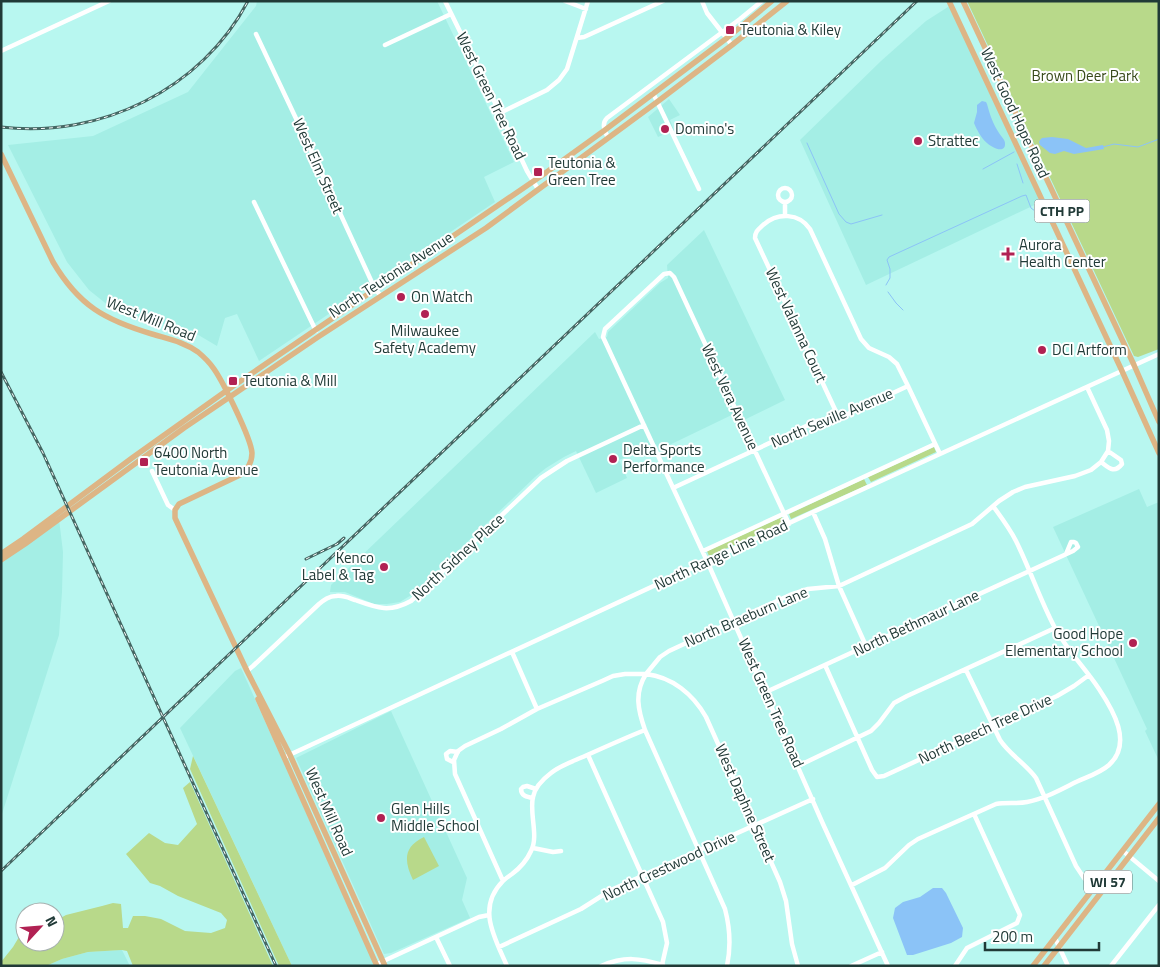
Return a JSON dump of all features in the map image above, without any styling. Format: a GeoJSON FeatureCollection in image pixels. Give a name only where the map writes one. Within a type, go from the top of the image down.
{"type":"FeatureCollection","features":[{"type":"Feature","properties":{"kind":"main road","name":"North Teutonia Avenue"},"geometry":{"type":"LineString","coordinates":[[1,560],[132,458],[226,391],[605,130],[727,38],[772,1]]}},
{"type":"Feature","properties":{"kind":"main road","name":"North Teutonia Avenue"},"geometry":{"type":"LineString","coordinates":[[1,554],[51,522],[184,428],[318,337],[486,228],[657,102],[787,1]]}},
{"type":"Feature","properties":{"kind":"main road","name":"West Good Hope Road"},"geometry":{"type":"LineString","coordinates":[[950,1],[1159,453]]}},
{"type":"Feature","properties":{"kind":"main road","name":"West Good Hope Road"},"geometry":{"type":"LineString","coordinates":[[963,1],[1159,422]]}},
{"type":"Feature","properties":{"kind":"main road","name":"West Mill Road"},"geometry":{"type":"LineString","coordinates":[[1,154],[53,262],[74,291],[95,310],[118,323],[184,344],[191,348],[215,370],[226,391],[250,446],[252,454],[249,464],[240,475],[182,502],[176,507],[175,518],[247,671],[261,707],[287,757],[380,964]]}},
{"type":"Feature","properties":{"kind":"main road","name":"WI 57"},"geometry":{"type":"LineString","coordinates":[[1033,966],[1159,804]]}},
{"type":"Feature","properties":{"kind":"main road","name":"WI 57"},"geometry":{"type":"LineString","coordinates":[[1044,966],[1159,818]]}},
{"type":"Feature","properties":{"kind":"street"},"geometry":{"type":"LineString","coordinates":[[1,51],[109,1]]}},
{"type":"Feature","properties":{"kind":"street","name":"West Green Tree Road"},"geometry":{"type":"LineString","coordinates":[[445,1],[527,171],[538,189]]}},
{"type":"Feature","properties":{"kind":"street"},"geometry":{"type":"LineString","coordinates":[[565,1],[586,9]]}},
{"type":"Feature","properties":{"kind":"street"},"geometry":{"type":"LineString","coordinates":[[500,114],[547,90],[559,80],[567,69],[588,1]]}},
{"type":"Feature","properties":{"kind":"street"},"geometry":{"type":"LineString","coordinates":[[577,38],[584,37],[663,1]]}},
{"type":"Feature","properties":{"kind":"street"},"geometry":{"type":"LineString","coordinates":[[702,1],[707,13],[732,45]]}},
{"type":"Feature","properties":{"kind":"street","name":"North Teutonia Avenue"},"geometry":{"type":"LineString","coordinates":[[605,130],[604,121],[606,118],[762,1]]}},
{"type":"Feature","properties":{"kind":"street"},"geometry":{"type":"LineString","coordinates":[[385,45],[451,14]]}},
{"type":"Feature","properties":{"kind":"street","name":"West Elm Street"},"geometry":{"type":"LineString","coordinates":[[256,34],[375,289],[381,296]]}},
{"type":"Feature","properties":{"kind":"street"},"geometry":{"type":"LineString","coordinates":[[653,93],[699,189]]}},
{"type":"Feature","properties":{"kind":"street"},"geometry":{"type":"LineString","coordinates":[[605,130],[608,138]]}},
{"type":"Feature","properties":{"kind":"street"},"geometry":{"type":"LineString","coordinates":[[254,202],[318,337]]}},
{"type":"Feature","properties":{"kind":"street"},"geometry":{"type":"LineString","coordinates":[[785,202],[785,215],[798,218],[808,225],[861,339],[869,348],[893,360],[900,368],[940,454]]}},
{"type":"Feature","properties":{"kind":"street","name":"West Valanna Court"},"geometry":{"type":"LineString","coordinates":[[785,215],[770,220],[756,231],[755,238],[839,418]]}},
{"type":"Feature","properties":{"kind":"street","name":"West Green Tree Road"},"geometry":{"type":"LineString","coordinates":[[670,273],[662,275],[612,322],[605,329],[603,337],[703,551],[888,966]]}},
{"type":"Feature","properties":{"kind":"street","name":"West Vera Avenue"},"geometry":{"type":"LineString","coordinates":[[670,273],[674,277],[789,524]]}},
{"type":"Feature","properties":{"kind":"street","name":"North Range Line Road"},"geometry":{"type":"LineString","coordinates":[[287,757],[813,512],[1159,354]]}},
{"type":"Feature","properties":{"kind":"street","name":"North Seville Avenue"},"geometry":{"type":"LineString","coordinates":[[674,488],[817,421],[839,418],[908,386]]}},
{"type":"Feature","properties":{"kind":"street"},"geometry":{"type":"LineString","coordinates":[[1087,387],[1106,430],[1109,441],[1108,452],[1120,460],[1122,464],[1114,470],[1101,462]]}},
{"type":"Feature","properties":{"kind":"street","name":"North Sidney Place"},"geometry":{"type":"LineString","coordinates":[[247,671],[318,604],[328,598],[344,596],[383,609],[402,606],[410,601],[541,478],[567,461],[644,425]]}},
{"type":"Feature","properties":{"kind":"street"},"geometry":{"type":"LineString","coordinates":[[703,551],[935,444]]}},
{"type":"Feature","properties":{"kind":"street","name":"North Braeburn Lane"},"geometry":{"type":"LineString","coordinates":[[646,674],[660,657],[669,651],[796,593],[816,588],[839,586],[972,524],[999,501],[1013,492],[1025,487],[1075,476],[1091,470],[1101,462],[1108,452]]}},
{"type":"Feature","properties":{"kind":"street"},"geometry":{"type":"LineString","coordinates":[[152,471],[168,504],[175,510]]}},
{"type":"Feature","properties":{"kind":"street"},"geometry":{"type":"LineString","coordinates":[[866,477],[870,486]]}},
{"type":"Feature","properties":{"kind":"street"},"geometry":{"type":"LineString","coordinates":[[852,885],[885,868],[912,842],[996,804],[1026,802],[1045,797],[1100,772],[1110,764],[1118,753],[1121,741],[1119,726],[1107,702],[1055,628],[1015,540],[993,506]]}},
{"type":"Feature","properties":{"kind":"street"},"geometry":{"type":"LineString","coordinates":[[813,512],[825,539],[839,586],[866,646]]}},
{"type":"Feature","properties":{"kind":"street","name":"North Bethmaur Lane"},"geometry":{"type":"LineString","coordinates":[[766,692],[1066,554]]}},
{"type":"Feature","properties":{"kind":"street"},"geometry":{"type":"LineString","coordinates":[[798,766],[871,732],[894,703],[907,696],[1055,628]]}},
{"type":"Feature","properties":{"kind":"street"},"geometry":{"type":"LineString","coordinates":[[512,652],[537,709]]}},
{"type":"Feature","properties":{"kind":"street"},"geometry":{"type":"LineString","coordinates":[[825,665],[858,738]]}},
{"type":"Feature","properties":{"kind":"street"},"geometry":{"type":"LineString","coordinates":[[966,670],[1000,740],[1007,750],[1031,771],[1036,778],[1076,866],[1084,878],[1100,892]]}},
{"type":"Feature","properties":{"kind":"street"},"geometry":{"type":"LineString","coordinates":[[503,881],[456,778],[453,762],[458,752],[465,746],[537,709],[613,676],[646,674]]}},
{"type":"Feature","properties":{"kind":"street"},"geometry":{"type":"LineString","coordinates":[[646,674],[639,687],[638,702],[640,714],[645,730],[727,917],[730,944],[727,966]]}},
{"type":"Feature","properties":{"kind":"street","name":"West Daphne Street"},"geometry":{"type":"LineString","coordinates":[[646,674],[677,685],[692,697],[702,709],[780,882],[789,914],[792,944],[798,966]]}},
{"type":"Feature","properties":{"kind":"street","name":"North Beech Tree Drive"},"geometry":{"type":"LineString","coordinates":[[858,738],[872,770],[877,777],[884,776],[1057,696],[1089,675]]}},
{"type":"Feature","properties":{"kind":"street"},"geometry":{"type":"LineString","coordinates":[[507,966],[492,931],[489,915],[491,900],[503,881],[518,870],[533,848],[532,798],[536,789],[556,769],[645,730]]}},
{"type":"Feature","properties":{"kind":"street"},"geometry":{"type":"LineString","coordinates":[[453,762],[447,759],[447,753],[451,751],[458,752]]}},
{"type":"Feature","properties":{"kind":"street"},"geometry":{"type":"LineString","coordinates":[[588,755],[663,922],[667,943],[663,965],[646,960],[630,959],[613,961],[601,966]]}},
{"type":"Feature","properties":{"kind":"street"},"geometry":{"type":"LineString","coordinates":[[532,798],[522,794],[521,789],[523,786],[527,786],[536,789]]}},
{"type":"Feature","properties":{"kind":"street","name":"North Crestwood Drive"},"geometry":{"type":"LineString","coordinates":[[499,947],[581,909],[611,890],[813,799]]}},
{"type":"Feature","properties":{"kind":"street"},"geometry":{"type":"LineString","coordinates":[[955,966],[967,948],[1017,923],[1020,915],[974,814]]}},
{"type":"Feature","properties":{"kind":"street"},"geometry":{"type":"LineString","coordinates":[[533,848],[553,852],[561,851]]}},
{"type":"Feature","properties":{"kind":"street"},"geometry":{"type":"LineString","coordinates":[[1123,850],[1159,882]]}},
{"type":"Feature","properties":{"kind":"street"},"geometry":{"type":"LineString","coordinates":[[1111,966],[1159,905]]}},
{"type":"Feature","properties":{"kind":"street"},"geometry":{"type":"LineString","coordinates":[[380,964],[478,917],[489,915]]}},
{"type":"Feature","properties":{"kind":"street"},"geometry":{"type":"LineString","coordinates":[[436,937],[450,966]]}},
{"type":"Feature","properties":{"kind":"street"},"geometry":{"type":"LineString","coordinates":[[1055,938],[1068,966]]}},
{"type":"Feature","properties":{"kind":"street"},"geometry":{"type":"LineString","coordinates":[[851,966],[882,952]]}},
{"type":"Feature","properties":{"kind":"shaded area"},"geometry":{"type":"Polygon","coordinates":[[[257,1],[437,1],[514,162],[484,177],[495,202],[259,361],[237,314],[225,318],[217,346],[195,333],[114,310],[89,290],[67,262],[8,145],[93,136],[188,92],[256,6],[257,1]]]}},
{"type":"Feature","properties":{"kind":"shaded area"},"geometry":{"type":"Polygon","coordinates":[[[951,5],[1043,201],[866,285],[800,140],[881,61],[926,21],[951,5]]]}},
{"type":"Feature","properties":{"kind":"shaded area"},"geometry":{"type":"Polygon","coordinates":[[[669,99],[680,115],[670,120],[674,130],[658,137],[648,117],[669,99]]]}},
{"type":"Feature","properties":{"kind":"shaded area"},"geometry":{"type":"Polygon","coordinates":[[[704,230],[785,400],[744,420],[740,411],[659,450],[656,444],[619,460],[627,478],[596,493],[576,451],[564,457],[535,477],[413,594],[400,602],[374,604],[345,592],[330,592],[331,585],[595,332],[599,339],[607,337],[608,332],[660,283],[668,278],[667,265],[704,230]]]}},
{"type":"Feature","properties":{"kind":"shaded area","name":"Good Hope Elementary School"},"geometry":{"type":"Polygon","coordinates":[[[1139,489],[1147,507],[1159,502],[1159,761],[1145,731],[1147,729],[1053,527],[1139,489]]]}},
{"type":"Feature","properties":{"kind":"shaded area"},"geometry":{"type":"Polygon","coordinates":[[[59,519],[63,552],[59,635],[1,817],[1,560],[59,519]]]}},
{"type":"Feature","properties":{"kind":"shaded area"},"geometry":{"type":"Polygon","coordinates":[[[241,668],[375,966],[292,966],[180,728],[235,671],[241,668]]]}},
{"type":"Feature","properties":{"kind":"shaded area","name":"Glen Hills Middle School"},"geometry":{"type":"Polygon","coordinates":[[[391,711],[467,878],[462,900],[470,918],[391,953],[384,954],[296,758],[391,711]]]}},
{"type":"Feature","properties":{"kind":"shaded area"},"geometry":{"type":"Polygon","coordinates":[[[122,950],[130,966],[46,966],[62,959],[88,952],[122,950]]]}},
{"type":"Feature","properties":{"kind":"green space","name":"Brown Deer Park"},"geometry":{"type":"Polygon","coordinates":[[[967,1],[1159,1],[1159,349],[1138,357],[1134,356],[967,1]]]}},
{"type":"Feature","properties":{"kind":"green space"},"geometry":{"type":"Polygon","coordinates":[[[934,447],[936,452],[871,482],[868,477],[934,447]]]}},
{"type":"Feature","properties":{"kind":"green space"},"geometry":{"type":"Polygon","coordinates":[[[864,479],[867,485],[791,519],[789,514],[864,479]]]}},
{"type":"Feature","properties":{"kind":"green space"},"geometry":{"type":"Polygon","coordinates":[[[782,517],[784,523],[709,556],[707,551],[782,517]]]}},
{"type":"Feature","properties":{"kind":"green space"},"geometry":{"type":"Polygon","coordinates":[[[193,756],[292,966],[279,966],[190,769],[193,756]]]}},
{"type":"Feature","properties":{"kind":"green space"},"geometry":{"type":"Polygon","coordinates":[[[190,782],[273,966],[133,966],[127,951],[122,950],[88,952],[62,959],[46,966],[1,966],[1,962],[15,944],[15,952],[65,952],[65,916],[113,903],[121,904],[123,928],[128,928],[133,916],[145,916],[161,919],[185,931],[211,933],[225,928],[227,920],[221,913],[150,883],[126,854],[149,833],[165,843],[178,845],[197,824],[183,788],[190,782]]]}},
{"type":"Feature","properties":{"kind":"green space"},"geometry":{"type":"Polygon","coordinates":[[[424,837],[439,866],[413,880],[408,867],[407,855],[412,845],[424,837]]]}},
{"type":"Feature","properties":{"kind":"water"},"geometry":{"type":"Polygon","coordinates":[[[982,101],[986,102],[993,123],[1005,143],[1003,149],[989,145],[975,126],[977,105],[982,101]]]}},
{"type":"Feature","properties":{"kind":"water"},"geometry":{"type":"Polygon","coordinates":[[[1042,138],[1068,139],[1086,148],[1103,145],[1104,149],[1074,154],[1064,151],[1055,154],[1050,153],[1039,142],[1042,138]]]}},
{"type":"Feature","properties":{"kind":"water"},"geometry":{"type":"Polygon","coordinates":[[[933,888],[942,888],[946,893],[963,928],[962,937],[951,943],[913,955],[907,955],[893,918],[895,908],[903,902],[920,897],[933,888]]]}},
{"type":"Feature","properties":{"kind":"waterway"},"geometry":{"type":"LineString","coordinates":[[1103,147],[1114,144],[1138,147],[1159,139]]}},
{"type":"Feature","properties":{"kind":"waterway"},"geometry":{"type":"LineString","coordinates":[[807,143],[839,214],[846,222],[851,224],[882,215]]}},
{"type":"Feature","properties":{"kind":"waterway"},"geometry":{"type":"LineString","coordinates":[[983,169],[1014,152]]}},
{"type":"Feature","properties":{"kind":"waterway"},"geometry":{"type":"LineString","coordinates":[[1017,164],[1023,183]]}},
{"type":"Feature","properties":{"kind":"waterway"},"geometry":{"type":"LineString","coordinates":[[886,285],[890,278],[887,260],[889,257],[1022,196],[1026,195],[1031,208],[1035,211]]}},
{"type":"Feature","properties":{"kind":"waterway"},"geometry":{"type":"LineString","coordinates":[[888,292],[903,310]]}},
{"type":"Feature","properties":{"kind":"railway"},"geometry":{"type":"LineString","coordinates":[[1,127],[38,129],[75,125],[111,116],[144,102],[176,83],[204,60],[228,32],[248,1]]}},
{"type":"Feature","properties":{"kind":"railway"},"geometry":{"type":"LineString","coordinates":[[1,871],[917,1]]}},
{"type":"Feature","properties":{"kind":"railway"},"geometry":{"type":"LineString","coordinates":[[1,372],[43,453],[276,966]]}},
{"type":"Feature","properties":{"kind":"railway"},"geometry":{"type":"LineString","coordinates":[[306,559],[337,544],[344,538]]}},
{"type":"Feature","properties":{"kind":"place","name":"Teutonia & Kiley"},"geometry":{"type":"Point","coordinates":[730,30]}},
{"type":"Feature","properties":{"kind":"place","name":"Domino's"},"geometry":{"type":"Point","coordinates":[665,129]}},
{"type":"Feature","properties":{"kind":"place","name":"Strattec"},"geometry":{"type":"Point","coordinates":[918,141]}},
{"type":"Feature","properties":{"kind":"place","name":"Teutonia & Green Tree"},"geometry":{"type":"Point","coordinates":[538,172]}},
{"type":"Feature","properties":{"kind":"place","name":"Aurora Health Center"},"geometry":{"type":"Point","coordinates":[1008,254]}},
{"type":"Feature","properties":{"kind":"place","name":"On Watch"},"geometry":{"type":"Point","coordinates":[401,297]}},
{"type":"Feature","properties":{"kind":"place","name":"Milwaukee Safety Academy"},"geometry":{"type":"Point","coordinates":[425,314]}},
{"type":"Feature","properties":{"kind":"place","name":"DCI Artform"},"geometry":{"type":"Point","coordinates":[1042,350]}},
{"type":"Feature","properties":{"kind":"place","name":"Teutonia & Mill"},"geometry":{"type":"Point","coordinates":[233,381]}},
{"type":"Feature","properties":{"kind":"place","name":"Delta Sports Performance"},"geometry":{"type":"Point","coordinates":[613,459]}},
{"type":"Feature","properties":{"kind":"place","name":"6400 North Teutonia Avenue"},"geometry":{"type":"Point","coordinates":[144,462]}},
{"type":"Feature","properties":{"kind":"place","name":"Kenco Label & Tag"},"geometry":{"type":"Point","coordinates":[384,567]}},
{"type":"Feature","properties":{"kind":"place","name":"Good Hope Elementary School"},"geometry":{"type":"Point","coordinates":[1133,643]}},
{"type":"Feature","properties":{"kind":"place","name":"Glen Hills Middle School"},"geometry":{"type":"Point","coordinates":[381,818]}}]}
